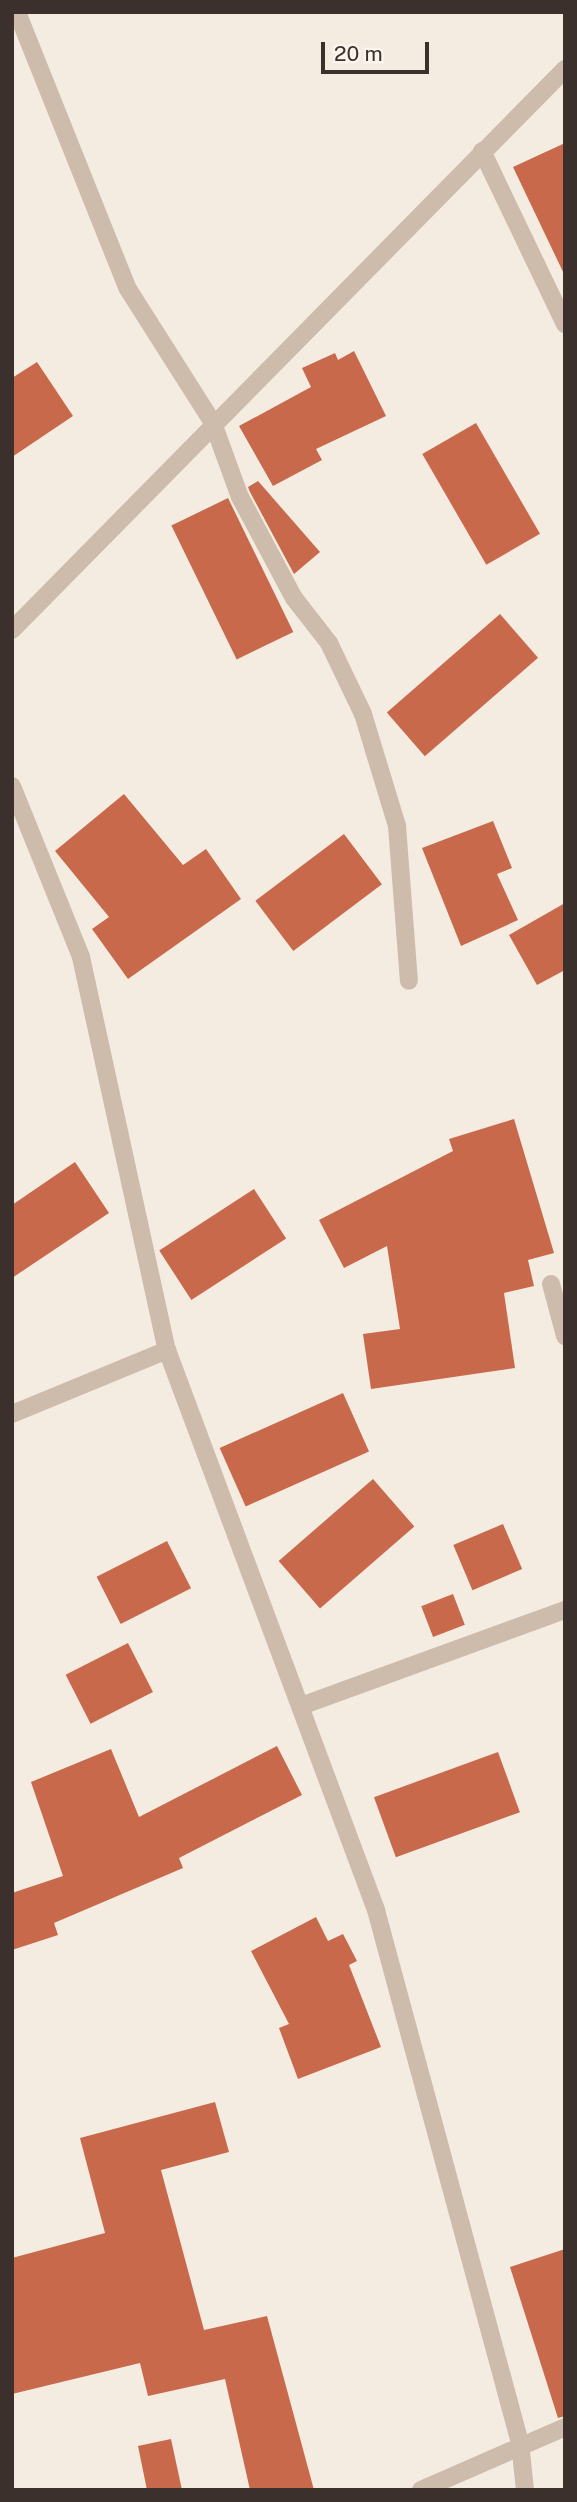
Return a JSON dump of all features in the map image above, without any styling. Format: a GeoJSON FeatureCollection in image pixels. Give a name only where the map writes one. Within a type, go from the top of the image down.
{"type":"FeatureCollection","features":[{"type":"Feature","properties":{"kind":"street"},"geometry":{"type":"LineString","coordinates":[[17,12],[128,289],[213,423],[240,496],[294,598],[328,643],[363,714],[397,826],[409,981]]}},
{"type":"Feature","properties":{"kind":"street"},"geometry":{"type":"LineString","coordinates":[[12,631],[213,423],[565,69]]}},
{"type":"Feature","properties":{"kind":"street"},"geometry":{"type":"LineString","coordinates":[[482,151],[565,324]]}},
{"type":"Feature","properties":{"kind":"street"},"geometry":{"type":"LineString","coordinates":[[12,786],[81,957],[167,1350],[376,1910],[520,2443],[525,2490]]}},
{"type":"Feature","properties":{"kind":"street"},"geometry":{"type":"LineString","coordinates":[[551,1284],[565,1336]]}},
{"type":"Feature","properties":{"kind":"street"},"geometry":{"type":"LineString","coordinates":[[12,1415],[167,1350]]}},
{"type":"Feature","properties":{"kind":"street"},"geometry":{"type":"LineString","coordinates":[[301,1706],[565,1610]]}},
{"type":"Feature","properties":{"kind":"street"},"geometry":{"type":"LineString","coordinates":[[421,2490],[520,2443],[565,2427]]}},
{"type":"Feature","properties":{"kind":"building"},"geometry":{"type":"Polygon","coordinates":[[[565,143],[565,276],[513,167],[565,143]]]}},
{"type":"Feature","properties":{"kind":"building"},"geometry":{"type":"Polygon","coordinates":[[[354,351],[386,416],[316,449],[322,460],[273,486],[239,426],[311,387],[302,368],[335,353],[338,360],[354,351]]]}},
{"type":"Feature","properties":{"kind":"building"},"geometry":{"type":"Polygon","coordinates":[[[37,362],[73,416],[12,457],[12,378],[37,362]]]}},
{"type":"Feature","properties":{"kind":"building"},"geometry":{"type":"Polygon","coordinates":[[[476,423],[540,534],[486,565],[422,454],[476,423]]]}},
{"type":"Feature","properties":{"kind":"building"},"geometry":{"type":"Polygon","coordinates":[[[258,481],[320,552],[294,574],[248,487],[258,481]]]}},
{"type":"Feature","properties":{"kind":"building"},"geometry":{"type":"Polygon","coordinates":[[[228,498],[293,632],[237,660],[171,526],[228,498]]]}},
{"type":"Feature","properties":{"kind":"building"},"geometry":{"type":"Polygon","coordinates":[[[500,614],[538,658],[425,756],[387,712],[500,614]]]}},
{"type":"Feature","properties":{"kind":"building"},"geometry":{"type":"Polygon","coordinates":[[[124,794],[183,865],[206,849],[241,899],[128,979],[92,929],[109,917],[55,851],[124,794]]]}},
{"type":"Feature","properties":{"kind":"building"},"geometry":{"type":"Polygon","coordinates":[[[493,821],[512,868],[497,874],[518,920],[461,946],[422,848],[493,821]]]}},
{"type":"Feature","properties":{"kind":"building"},"geometry":{"type":"Polygon","coordinates":[[[344,834],[382,884],[293,951],[255,901],[344,834]]]}},
{"type":"Feature","properties":{"kind":"building"},"geometry":{"type":"Polygon","coordinates":[[[565,903],[565,970],[537,985],[509,935],[565,903]]]}},
{"type":"Feature","properties":{"kind":"building"},"geometry":{"type":"Polygon","coordinates":[[[514,1119],[554,1253],[528,1260],[534,1286],[504,1293],[515,1368],[371,1389],[363,1334],[400,1329],[387,1246],[344,1268],[319,1220],[453,1151],[449,1139],[514,1119]]]}},
{"type":"Feature","properties":{"kind":"building"},"geometry":{"type":"Polygon","coordinates":[[[75,1162],[109,1213],[12,1278],[12,1205],[75,1162]]]}},
{"type":"Feature","properties":{"kind":"building"},"geometry":{"type":"Polygon","coordinates":[[[254,1189],[286,1238],[191,1300],[159,1251],[254,1189]]]}},
{"type":"Feature","properties":{"kind":"building"},"geometry":{"type":"Polygon","coordinates":[[[343,1393],[369,1451],[246,1506],[220,1448],[343,1393]]]}},
{"type":"Feature","properties":{"kind":"building"},"geometry":{"type":"Polygon","coordinates":[[[373,1479],[414,1527],[320,1609],[279,1561],[373,1479]]]}},
{"type":"Feature","properties":{"kind":"building"},"geometry":{"type":"Polygon","coordinates":[[[503,1524],[522,1569],[472,1590],[453,1545],[503,1524]]]}},
{"type":"Feature","properties":{"kind":"building"},"geometry":{"type":"Polygon","coordinates":[[[167,1541],[191,1588],[121,1624],[97,1577],[167,1541]]]}},
{"type":"Feature","properties":{"kind":"building"},"geometry":{"type":"Polygon","coordinates":[[[453,1594],[465,1625],[433,1637],[421,1606],[453,1594]]]}},
{"type":"Feature","properties":{"kind":"building"},"geometry":{"type":"Polygon","coordinates":[[[128,1643],[153,1692],[91,1724],[66,1675],[128,1643]]]}},
{"type":"Feature","properties":{"kind":"building"},"geometry":{"type":"Polygon","coordinates":[[[277,1746],[302,1795],[179,1858],[183,1868],[54,1923],[58,1935],[12,1950],[12,1893],[63,1876],[31,1782],[111,1749],[139,1817],[277,1746]]]}},
{"type":"Feature","properties":{"kind":"building"},"geometry":{"type":"Polygon","coordinates":[[[498,1752],[520,1812],[396,1857],[374,1797],[498,1752]]]}},
{"type":"Feature","properties":{"kind":"building"},"geometry":{"type":"Polygon","coordinates":[[[316,1917],[328,1941],[343,1934],[357,1961],[349,1965],[381,2047],[298,2079],[279,2028],[289,2024],[251,1951],[316,1917]]]}},
{"type":"Feature","properties":{"kind":"building"},"geometry":{"type":"Polygon","coordinates":[[[215,2102],[229,2152],[161,2170],[204,2330],[267,2316],[314,2490],[250,2490],[225,2379],[148,2396],[140,2363],[12,2394],[12,2258],[105,2233],[80,2138],[215,2102]]]}},
{"type":"Feature","properties":{"kind":"building"},"geometry":{"type":"Polygon","coordinates":[[[565,2249],[565,2416],[558,2418],[510,2267],[565,2249]]]}},
{"type":"Feature","properties":{"kind":"building"},"geometry":{"type":"Polygon","coordinates":[[[171,2439],[182,2490],[147,2490],[138,2446],[171,2439]]]}}]}
